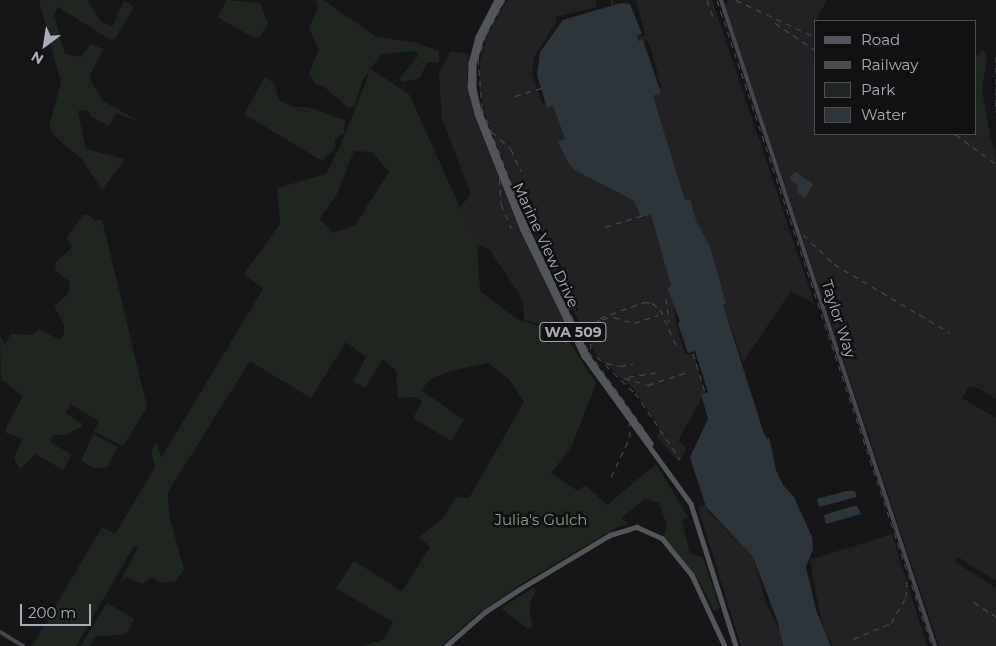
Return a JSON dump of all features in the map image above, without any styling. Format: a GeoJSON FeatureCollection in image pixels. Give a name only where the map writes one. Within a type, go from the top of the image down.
{"type":"FeatureCollection","features":[{"type":"Feature","properties":{"kind":"main road","name":"Marine View Drive"},"geometry":{"type":"LineString","coordinates":[[497,0],[478,37],[471,63],[470,87],[477,114],[523,230],[584,356],[691,504],[738,646]]}},
{"type":"Feature","properties":{"kind":"main road","name":"Marine View Drive"},"geometry":{"type":"LineString","coordinates":[[502,0],[482,37],[474,63],[474,89],[482,117],[526,227],[587,354],[695,506],[738,646]]}},
{"type":"Feature","properties":{"kind":"main road"},"geometry":{"type":"LineString","coordinates":[[446,646],[486,612],[520,589],[610,535],[637,527],[662,538],[692,575],[725,646]]}},
{"type":"Feature","properties":{"kind":"street","name":"Taylor Way"},"geometry":{"type":"LineString","coordinates":[[721,0],[935,646]]}},
{"type":"Feature","properties":{"kind":"street"},"geometry":{"type":"LineString","coordinates":[[0,632],[23,646]]}},
{"type":"Feature","properties":{"kind":"shaded area"},"geometry":{"type":"Polygon","coordinates":[[[507,0],[595,0],[597,7],[555,17],[557,20],[534,58],[532,73],[542,103],[545,103],[547,107],[553,106],[565,139],[558,142],[568,163],[595,181],[634,201],[641,217],[651,215],[671,286],[669,295],[673,299],[676,325],[685,354],[693,354],[705,391],[678,441],[687,448],[679,462],[656,436],[661,431],[632,387],[598,358],[527,220],[487,120],[480,90],[480,61],[488,34],[507,0]]]}},
{"type":"Feature","properties":{"kind":"shaded area"},"geometry":{"type":"Polygon","coordinates":[[[636,0],[712,0],[815,305],[791,291],[743,362],[723,305],[710,246],[697,223],[690,199],[685,200],[653,96],[660,93],[659,88],[662,87],[658,78],[653,78],[658,75],[647,40],[638,43],[636,38],[645,35],[636,0]]]}},
{"type":"Feature","properties":{"kind":"shaded area"},"geometry":{"type":"Polygon","coordinates":[[[729,0],[827,0],[816,20],[814,20],[813,25],[814,135],[972,135],[974,140],[990,136],[996,158],[996,399],[974,386],[968,388],[962,398],[996,418],[996,581],[958,557],[955,562],[996,588],[996,646],[939,646],[725,6],[729,0]]]}},
{"type":"Feature","properties":{"kind":"shaded area"},"geometry":{"type":"Polygon","coordinates":[[[450,52],[469,53],[467,79],[474,115],[516,221],[569,332],[524,320],[523,303],[520,296],[489,249],[473,243],[457,211],[471,194],[442,119],[439,74],[450,52]]]}},
{"type":"Feature","properties":{"kind":"shaded area"},"geometry":{"type":"Polygon","coordinates":[[[705,505],[708,512],[753,557],[767,605],[781,633],[782,646],[741,646],[698,507],[705,505]]]}},
{"type":"Feature","properties":{"kind":"shaded area"},"geometry":{"type":"Polygon","coordinates":[[[892,534],[927,646],[832,646],[821,620],[810,560],[892,534]]]}},
{"type":"Feature","properties":{"kind":"green space"},"geometry":{"type":"Polygon","coordinates":[[[39,0],[87,0],[101,21],[112,27],[124,0],[134,7],[116,37],[111,40],[58,7],[54,15],[65,54],[81,57],[91,44],[103,49],[89,77],[103,101],[143,123],[116,113],[109,126],[90,116],[88,110],[78,111],[86,149],[125,159],[102,190],[82,159],[55,137],[49,126],[61,83],[39,0]]]}},
{"type":"Feature","properties":{"kind":"green space"},"geometry":{"type":"Polygon","coordinates":[[[227,0],[260,3],[268,23],[260,37],[254,38],[217,17],[227,0]]]}},
{"type":"Feature","properties":{"kind":"green space","name":"Julia's Gulch"},"geometry":{"type":"Polygon","coordinates":[[[316,0],[324,0],[376,37],[413,42],[439,51],[439,62],[427,62],[420,78],[404,82],[399,79],[418,56],[416,51],[381,54],[371,69],[409,94],[477,245],[480,291],[518,320],[563,332],[596,383],[572,446],[551,473],[578,491],[585,485],[607,505],[656,464],[688,517],[682,520],[690,554],[703,557],[720,608],[714,611],[702,586],[664,536],[667,525],[659,503],[645,499],[621,518],[629,524],[618,527],[526,581],[479,613],[441,646],[363,646],[384,639],[393,622],[336,588],[354,561],[402,591],[430,547],[419,537],[442,519],[456,497],[469,498],[524,402],[509,379],[488,363],[450,371],[431,379],[421,390],[464,420],[451,441],[413,418],[422,402],[415,397],[398,398],[396,371],[383,359],[365,388],[353,382],[366,357],[346,342],[311,398],[250,361],[168,492],[169,516],[184,569],[176,581],[162,583],[152,577],[142,584],[126,577],[119,584],[138,548],[134,546],[76,646],[32,646],[102,527],[115,534],[155,467],[151,451],[157,443],[161,458],[263,289],[244,274],[280,224],[277,188],[326,174],[341,144],[370,71],[363,80],[354,106],[348,108],[322,85],[316,85],[309,73],[319,50],[309,29],[318,8],[316,0]],[[354,151],[337,194],[320,219],[333,233],[355,225],[389,172],[372,152],[354,151]]]}},
{"type":"Feature","properties":{"kind":"green space"},"geometry":{"type":"Polygon","coordinates":[[[982,50],[987,55],[982,90],[990,136],[974,140],[974,135],[976,135],[976,55],[977,57],[982,50]]]}},
{"type":"Feature","properties":{"kind":"green space"},"geometry":{"type":"Polygon","coordinates":[[[265,77],[275,84],[279,100],[292,107],[308,107],[345,120],[344,133],[335,139],[335,148],[322,161],[244,114],[265,77]]]}},
{"type":"Feature","properties":{"kind":"green space"},"geometry":{"type":"Polygon","coordinates":[[[83,215],[89,215],[96,221],[102,219],[147,407],[123,446],[94,432],[99,421],[70,404],[66,413],[82,423],[81,427],[65,435],[53,435],[50,442],[72,455],[63,470],[36,454],[20,469],[14,459],[22,438],[6,433],[6,428],[23,396],[1,379],[0,337],[5,344],[11,334],[32,335],[40,329],[59,340],[64,335],[64,325],[54,306],[68,294],[70,282],[55,270],[56,262],[72,247],[67,237],[83,215]]]}},
{"type":"Feature","properties":{"kind":"green space"},"geometry":{"type":"Polygon","coordinates":[[[93,434],[118,447],[107,467],[95,469],[81,461],[93,434]]]}},
{"type":"Feature","properties":{"kind":"green space"},"geometry":{"type":"Polygon","coordinates":[[[533,588],[536,590],[530,603],[530,616],[533,627],[528,629],[501,608],[533,588]]]}},
{"type":"Feature","properties":{"kind":"green space"},"geometry":{"type":"Polygon","coordinates":[[[107,603],[135,619],[126,634],[95,637],[90,646],[81,646],[107,603]]]}},
{"type":"Feature","properties":{"kind":"water"},"geometry":{"type":"Polygon","coordinates":[[[621,3],[630,4],[642,34],[637,36],[638,41],[643,40],[661,93],[653,96],[685,200],[690,199],[697,223],[710,246],[726,304],[723,305],[764,434],[767,439],[769,437],[776,470],[783,485],[794,497],[812,537],[813,549],[806,567],[816,610],[831,646],[783,646],[778,623],[753,557],[706,507],[690,457],[708,419],[701,394],[708,392],[695,351],[688,353],[678,324],[680,321],[667,288],[671,286],[651,215],[641,217],[634,201],[575,170],[568,163],[558,142],[565,139],[553,106],[547,108],[537,75],[540,52],[563,20],[621,3]]]}},
{"type":"Feature","properties":{"kind":"water"},"geometry":{"type":"Polygon","coordinates":[[[796,172],[813,184],[805,198],[797,192],[798,185],[790,180],[791,175],[796,172]]]}},
{"type":"Feature","properties":{"kind":"water"},"geometry":{"type":"Polygon","coordinates":[[[846,491],[855,491],[857,497],[819,507],[817,499],[846,491]]]}},
{"type":"Feature","properties":{"kind":"water"},"geometry":{"type":"Polygon","coordinates":[[[857,506],[861,514],[826,524],[824,515],[857,506]]]}},
{"type":"Feature","properties":{"kind":"waterway"},"geometry":{"type":"LineString","coordinates":[[611,0],[613,6]]}},
{"type":"Feature","properties":{"kind":"railway"},"geometry":{"type":"LineString","coordinates":[[505,0],[486,35],[478,59],[482,108],[528,226],[589,352],[647,433]]}},
{"type":"Feature","properties":{"kind":"railway"},"geometry":{"type":"LineString","coordinates":[[707,0],[714,19]]}},
{"type":"Feature","properties":{"kind":"railway"},"geometry":{"type":"LineString","coordinates":[[717,0],[932,646]]}},
{"type":"Feature","properties":{"kind":"railway"},"geometry":{"type":"LineString","coordinates":[[736,0],[814,37]]}},
{"type":"Feature","properties":{"kind":"railway"},"geometry":{"type":"LineString","coordinates":[[775,23],[814,49]]}},
{"type":"Feature","properties":{"kind":"railway"},"geometry":{"type":"LineString","coordinates":[[996,56],[996,112]]}},
{"type":"Feature","properties":{"kind":"railway"},"geometry":{"type":"LineString","coordinates":[[515,96],[544,87]]}},
{"type":"Feature","properties":{"kind":"railway"},"geometry":{"type":"LineString","coordinates":[[492,132],[511,149],[521,171]]}},
{"type":"Feature","properties":{"kind":"railway"},"geometry":{"type":"LineString","coordinates":[[956,135],[996,164]]}},
{"type":"Feature","properties":{"kind":"railway"},"geometry":{"type":"LineString","coordinates":[[498,157],[501,204],[511,228]]}},
{"type":"Feature","properties":{"kind":"railway"},"geometry":{"type":"LineString","coordinates":[[605,227],[647,214]]}},
{"type":"Feature","properties":{"kind":"railway"},"geometry":{"type":"LineString","coordinates":[[795,227],[834,264],[950,333]]}},
{"type":"Feature","properties":{"kind":"railway"},"geometry":{"type":"LineString","coordinates":[[666,298],[669,322]]}},
{"type":"Feature","properties":{"kind":"railway"},"geometry":{"type":"LineString","coordinates":[[591,349],[589,333],[600,318],[644,302],[652,303],[660,309],[676,345]]}},
{"type":"Feature","properties":{"kind":"railway"},"geometry":{"type":"LineString","coordinates":[[602,319],[614,317],[634,323],[658,315]]}},
{"type":"Feature","properties":{"kind":"railway"},"geometry":{"type":"LineString","coordinates":[[693,353],[705,392]]}},
{"type":"Feature","properties":{"kind":"railway"},"geometry":{"type":"LineString","coordinates":[[597,357],[635,393],[680,459]]}},
{"type":"Feature","properties":{"kind":"railway"},"geometry":{"type":"LineString","coordinates":[[606,363],[620,366],[633,364]]}},
{"type":"Feature","properties":{"kind":"railway"},"geometry":{"type":"LineString","coordinates":[[628,377],[658,372]]}},
{"type":"Feature","properties":{"kind":"railway"},"geometry":{"type":"LineString","coordinates":[[624,378],[648,385],[688,372]]}},
{"type":"Feature","properties":{"kind":"railway"},"geometry":{"type":"LineString","coordinates":[[611,477],[630,437],[629,412]]}},
{"type":"Feature","properties":{"kind":"railway"},"geometry":{"type":"LineString","coordinates":[[853,639],[891,623],[906,597],[907,581]]}},
{"type":"Feature","properties":{"kind":"railway"},"geometry":{"type":"LineString","coordinates":[[974,602],[996,617]]}}]}
